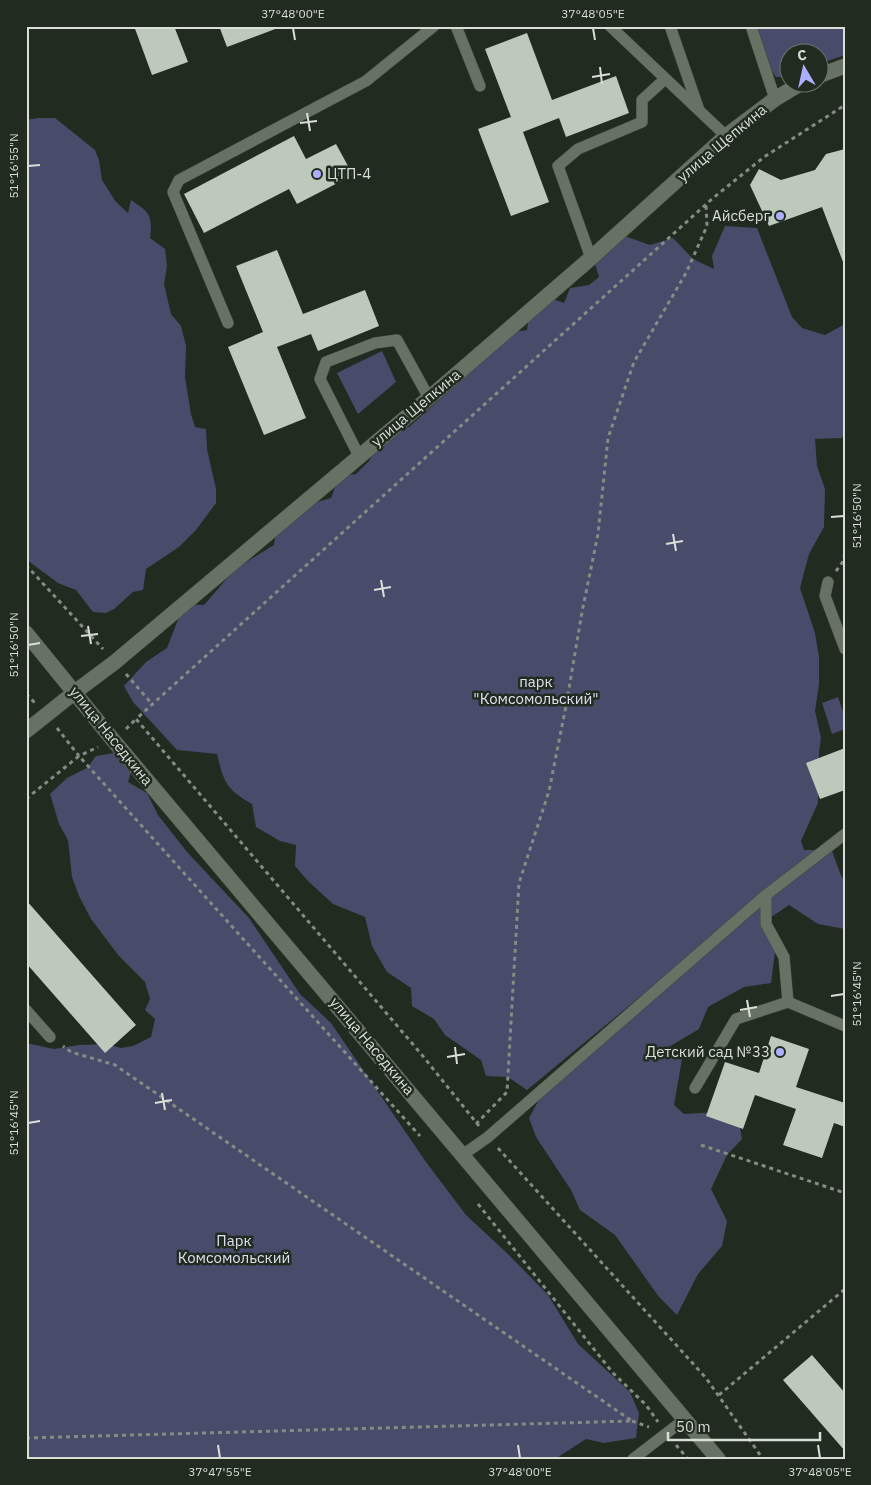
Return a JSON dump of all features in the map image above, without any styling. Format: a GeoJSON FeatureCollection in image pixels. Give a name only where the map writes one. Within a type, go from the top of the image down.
{"type":"FeatureCollection","features":[{"type":"Feature","properties":{"kind":"main road"},"geometry":{"type":"LineString","coordinates":[[828,72],[845,66]]}},
{"type":"Feature","properties":{"kind":"main road","name":"улица Щепкина"},"geometry":{"type":"LineString","coordinates":[[26,731],[115,662],[428,398],[591,258],[726,136],[786,92]]}},
{"type":"Feature","properties":{"kind":"main road","name":"улица Наседкина"},"geometry":{"type":"LineString","coordinates":[[26,633],[113,740],[464,1154],[718,1459]]}},
{"type":"Feature","properties":{"kind":"lane"},"geometry":{"type":"LineString","coordinates":[[228,322],[173,192],[179,180],[366,81],[434,26]]}},
{"type":"Feature","properties":{"kind":"lane"},"geometry":{"type":"LineString","coordinates":[[456,26],[480,86]]}},
{"type":"Feature","properties":{"kind":"lane"},"geometry":{"type":"LineString","coordinates":[[610,26],[726,136]]}},
{"type":"Feature","properties":{"kind":"lane"},"geometry":{"type":"LineString","coordinates":[[670,26],[699,111]]}},
{"type":"Feature","properties":{"kind":"lane"},"geometry":{"type":"LineString","coordinates":[[751,26],[775,98]]}},
{"type":"Feature","properties":{"kind":"lane"},"geometry":{"type":"LineString","coordinates":[[591,258],[558,166],[578,149],[642,122],[642,100],[665,79]]}},
{"type":"Feature","properties":{"kind":"lane"},"geometry":{"type":"LineString","coordinates":[[359,456],[320,379],[326,362],[374,343],[397,340],[428,398]]}},
{"type":"Feature","properties":{"kind":"lane"},"geometry":{"type":"LineString","coordinates":[[828,582],[825,596],[845,649]]}},
{"type":"Feature","properties":{"kind":"lane"},"geometry":{"type":"LineString","coordinates":[[464,1154],[488,1137],[766,896],[845,834]]}},
{"type":"Feature","properties":{"kind":"lane"},"geometry":{"type":"LineString","coordinates":[[766,896],[766,924],[784,957],[788,1002]]}},
{"type":"Feature","properties":{"kind":"lane"},"geometry":{"type":"LineString","coordinates":[[695,1088],[736,1019],[788,1002],[845,1026]]}},
{"type":"Feature","properties":{"kind":"lane"},"geometry":{"type":"LineString","coordinates":[[26,1010],[50,1037]]}},
{"type":"Feature","properties":{"kind":"lane"},"geometry":{"type":"LineString","coordinates":[[633,1459],[685,1419]]}},
{"type":"Feature","properties":{"kind":"path"},"geometry":{"type":"LineString","coordinates":[[26,799],[79,756],[113,740],[706,204],[764,157],[845,106]]}},
{"type":"Feature","properties":{"kind":"path"},"geometry":{"type":"LineString","coordinates":[[476,1124],[507,1092],[519,883],[549,791],[598,534],[608,438],[634,362],[686,273],[708,226],[706,204]]}},
{"type":"Feature","properties":{"kind":"path"},"geometry":{"type":"LineString","coordinates":[[842,563],[845,554]]}},
{"type":"Feature","properties":{"kind":"path"},"geometry":{"type":"LineString","coordinates":[[26,565],[152,704]]}},
{"type":"Feature","properties":{"kind":"path"},"geometry":{"type":"LineString","coordinates":[[26,694],[47,715],[79,756],[420,1136]]}},
{"type":"Feature","properties":{"kind":"path"},"geometry":{"type":"LineString","coordinates":[[136,719],[422,1055],[476,1124],[706,1378],[763,1459]]}},
{"type":"Feature","properties":{"kind":"path"},"geometry":{"type":"LineString","coordinates":[[26,1438],[632,1421],[115,1065],[71,1052],[50,1037]]}},
{"type":"Feature","properties":{"kind":"path"},"geometry":{"type":"LineString","coordinates":[[701,1146],[845,1192]]}},
{"type":"Feature","properties":{"kind":"path"},"geometry":{"type":"LineString","coordinates":[[477,1204],[613,1373],[646,1405],[666,1433]]}},
{"type":"Feature","properties":{"kind":"path"},"geometry":{"type":"LineString","coordinates":[[719,1395],[845,1289]]}},
{"type":"Feature","properties":{"kind":"green space"},"geometry":{"type":"Polygon","coordinates":[[[757,26],[845,26],[845,55],[828,61],[828,42],[778,42],[778,77],[772,71],[757,26]]]}},
{"type":"Feature","properties":{"kind":"green space"},"geometry":{"type":"Polygon","coordinates":[[[55,118],[95,150],[99,160],[102,180],[116,202],[128,213],[131,200],[146,211],[151,224],[150,238],[165,249],[167,266],[164,284],[171,314],[181,326],[186,346],[185,377],[191,414],[195,427],[206,429],[207,449],[216,489],[216,503],[196,530],[179,547],[146,569],[143,590],[133,592],[114,609],[106,613],[93,612],[76,590],[58,583],[26,558],[26,120],[55,118]]]}},
{"type":"Feature","properties":{"kind":"green space","name":"парк \"Комсомольский\""},"geometry":{"type":"Polygon","coordinates":[[[725,226],[757,228],[792,317],[802,328],[825,335],[845,322],[845,433],[842,438],[815,439],[817,466],[825,489],[824,527],[809,554],[800,588],[815,633],[819,657],[819,684],[815,711],[821,738],[818,803],[801,841],[804,850],[818,850],[527,1090],[508,1077],[486,1076],[481,1060],[445,1035],[434,1019],[412,1006],[411,988],[387,972],[372,946],[365,917],[333,904],[308,881],[295,866],[296,845],[280,841],[256,827],[252,804],[237,794],[227,784],[217,754],[177,750],[133,702],[124,686],[146,662],[167,648],[184,604],[204,605],[235,569],[274,545],[276,531],[303,506],[331,498],[339,476],[356,474],[369,461],[377,446],[379,429],[409,427],[450,390],[474,348],[506,333],[527,330],[528,323],[525,313],[550,298],[564,303],[570,288],[589,285],[599,277],[595,264],[616,233],[650,245],[673,238],[693,259],[714,269],[712,256],[725,226]]]}},
{"type":"Feature","properties":{"kind":"green space"},"geometry":{"type":"Polygon","coordinates":[[[382,351],[396,382],[358,414],[337,373],[382,351]]]}},
{"type":"Feature","properties":{"kind":"green space"},"geometry":{"type":"Polygon","coordinates":[[[838,697],[845,717],[845,729],[832,734],[822,703],[838,697]]]}},
{"type":"Feature","properties":{"kind":"green space","name":"Парк Комсомольский"},"geometry":{"type":"Polygon","coordinates":[[[119,752],[131,771],[128,782],[147,793],[158,815],[187,852],[249,918],[300,994],[331,1023],[426,1162],[466,1215],[548,1295],[578,1344],[630,1392],[639,1413],[636,1438],[604,1443],[586,1439],[555,1459],[26,1459],[26,1043],[54,1049],[79,1045],[107,1044],[121,1048],[133,1046],[151,1037],[155,1019],[145,1010],[150,999],[145,982],[119,956],[91,919],[79,896],[72,877],[68,840],[59,824],[50,794],[67,778],[87,768],[96,756],[119,752]]]}},
{"type":"Feature","properties":{"kind":"green space"},"geometry":{"type":"Polygon","coordinates":[[[827,850],[832,851],[845,883],[845,929],[818,924],[789,905],[764,922],[775,952],[771,983],[744,987],[708,1007],[699,1029],[667,1048],[682,1059],[674,1105],[684,1114],[718,1112],[738,1116],[742,1139],[727,1155],[711,1189],[727,1221],[722,1246],[698,1274],[677,1315],[659,1297],[615,1235],[580,1210],[571,1190],[536,1137],[529,1118],[541,1096],[827,850]]]}},
{"type":"Feature","properties":{"kind":"building"},"geometry":{"type":"Polygon","coordinates":[[[134,26],[174,26],[188,62],[152,75],[134,26]]]}},
{"type":"Feature","properties":{"kind":"building"},"geometry":{"type":"Polygon","coordinates":[[[219,26],[277,26],[278,28],[227,47],[219,26]]]}},
{"type":"Feature","properties":{"kind":"building"},"geometry":{"type":"Polygon","coordinates":[[[527,33],[552,100],[616,76],[629,113],[566,137],[559,118],[523,132],[549,202],[511,216],[478,129],[511,117],[485,49],[527,33]]]}},
{"type":"Feature","properties":{"kind":"building"},"geometry":{"type":"Polygon","coordinates":[[[294,136],[306,159],[336,144],[353,175],[297,204],[289,189],[204,233],[184,194],[294,136]]]}},
{"type":"Feature","properties":{"kind":"building","name":"Айсберг"},"geometry":{"type":"Polygon","coordinates":[[[845,149],[845,262],[843,262],[822,207],[769,226],[750,185],[759,169],[781,180],[815,170],[826,154],[845,149]]]}},
{"type":"Feature","properties":{"kind":"building"},"geometry":{"type":"Polygon","coordinates":[[[277,250],[303,314],[365,290],[379,326],[318,351],[311,334],[277,347],[306,418],[264,435],[228,347],[263,332],[236,266],[277,250]]]}},
{"type":"Feature","properties":{"kind":"building"},"geometry":{"type":"Polygon","coordinates":[[[845,748],[845,790],[820,799],[806,763],[845,748]]]}},
{"type":"Feature","properties":{"kind":"building"},"geometry":{"type":"Polygon","coordinates":[[[26,900],[136,1025],[105,1053],[26,963],[26,900]]]}},
{"type":"Feature","properties":{"kind":"building"},"geometry":{"type":"Polygon","coordinates":[[[771,1036],[809,1049],[796,1087],[845,1103],[845,1127],[834,1123],[822,1158],[783,1145],[796,1109],[755,1095],[743,1129],[706,1116],[725,1062],[759,1073],[771,1036]]]}},
{"type":"Feature","properties":{"kind":"building"},"geometry":{"type":"Polygon","coordinates":[[[812,1355],[845,1393],[845,1451],[783,1380],[812,1355]]]}},
{"type":"Feature","properties":{"kind":"place","name":"ЦТП-4"},"geometry":{"type":"Point","coordinates":[317,174]}},
{"type":"Feature","properties":{"kind":"place","name":"Айсберг"},"geometry":{"type":"Point","coordinates":[780,216]}},
{"type":"Feature","properties":{"kind":"place","name":"Детский сад №33"},"geometry":{"type":"Point","coordinates":[780,1052]}}]}
